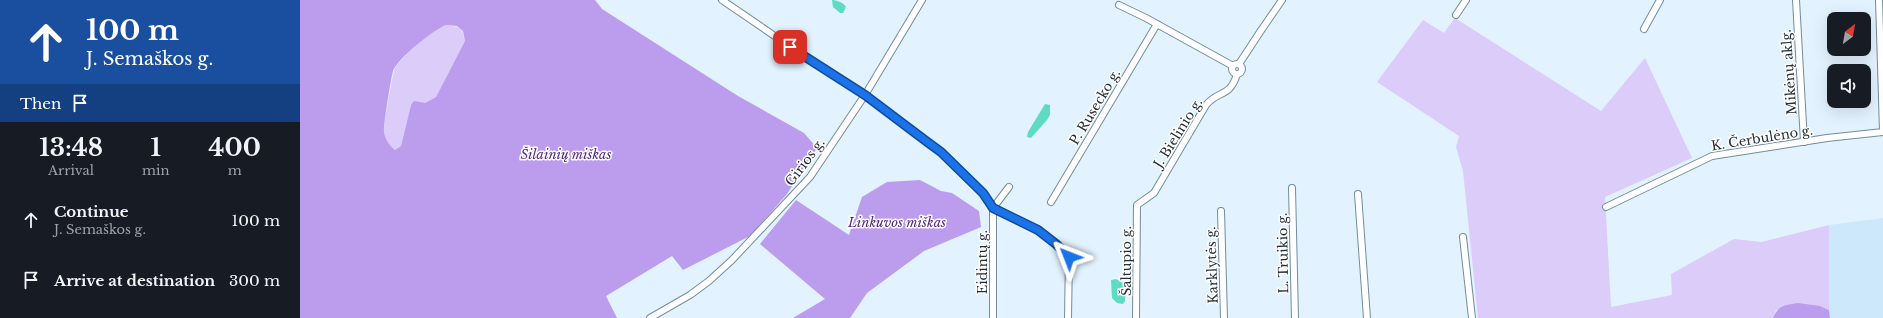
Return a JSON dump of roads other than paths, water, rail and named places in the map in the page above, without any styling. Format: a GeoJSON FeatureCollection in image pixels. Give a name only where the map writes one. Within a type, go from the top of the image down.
{"type":"FeatureCollection","features":[{"type":"Feature","properties":{"kind":"street"},"geometry":{"type":"LineString","coordinates":[[722,0],[800,54],[865,95],[941,152],[983,193],[993,208],[1038,230],[1056,244],[1069,257],[1068,318]]}},
{"type":"Feature","properties":{"kind":"street","name":"Girios g."},"geometry":{"type":"LineString","coordinates":[[650,318],[690,295],[732,260],[810,177],[865,95],[922,0]]}},
{"type":"Feature","properties":{"kind":"street"},"geometry":{"type":"LineString","coordinates":[[1119,5],[1233,66],[1240,64],[1282,0]]}},
{"type":"Feature","properties":{"kind":"street"},"geometry":{"type":"LineString","coordinates":[[1456,15],[1466,0]]}},
{"type":"Feature","properties":{"kind":"street"},"geometry":{"type":"LineString","coordinates":[[1644,29],[1660,0]]}},
{"type":"Feature","properties":{"kind":"street","name":"Mikėnų aklg."},"geometry":{"type":"LineString","coordinates":[[1796,0],[1804,142]]}},
{"type":"Feature","properties":{"kind":"street"},"geometry":{"type":"LineString","coordinates":[[1879,0],[1883,132]]}},
{"type":"Feature","properties":{"kind":"street","name":"P. Rusecko g."},"geometry":{"type":"LineString","coordinates":[[1051,202],[1157,24]]}},
{"type":"Feature","properties":{"kind":"street"},"geometry":{"type":"LineString","coordinates":[[1233,66],[1233,72],[1238,74],[1242,69],[1240,64]]}},
{"type":"Feature","properties":{"kind":"street","name":"J. Bielinio g."},"geometry":{"type":"LineString","coordinates":[[1137,205],[1154,193],[1206,105],[1210,100],[1229,91],[1238,74]]}},
{"type":"Feature","properties":{"kind":"street","name":"K. Čerbulėno g."},"geometry":{"type":"LineString","coordinates":[[1606,207],[1712,156],[1883,132]]}},
{"type":"Feature","properties":{"kind":"street"},"geometry":{"type":"LineString","coordinates":[[993,208],[1009,187]]}},
{"type":"Feature","properties":{"kind":"street","name":"L. Truikio g."},"geometry":{"type":"LineString","coordinates":[[1292,188],[1295,318]]}},
{"type":"Feature","properties":{"kind":"street"},"geometry":{"type":"LineString","coordinates":[[1358,194],[1367,318]]}},
{"type":"Feature","properties":{"kind":"street","name":"Šaltupio g."},"geometry":{"type":"LineString","coordinates":[[1136,318],[1137,205]]}},
{"type":"Feature","properties":{"kind":"street","name":"Eidintų g."},"geometry":{"type":"LineString","coordinates":[[993,208],[993,318]]}},
{"type":"Feature","properties":{"kind":"street","name":"Karklytės g."},"geometry":{"type":"LineString","coordinates":[[1221,211],[1224,318]]}},
{"type":"Feature","properties":{"kind":"street"},"geometry":{"type":"LineString","coordinates":[[1463,237],[1472,318]]}},
{"type":"Feature","properties":{"kind":"park label","name":"Šilainių miškas"},"geometry":{"type":"Point","coordinates":[566,154]}},
{"type":"Feature","properties":{"kind":"park label","name":"Linkuvos miškas"},"geometry":{"type":"Point","coordinates":[897,222]}}]}
